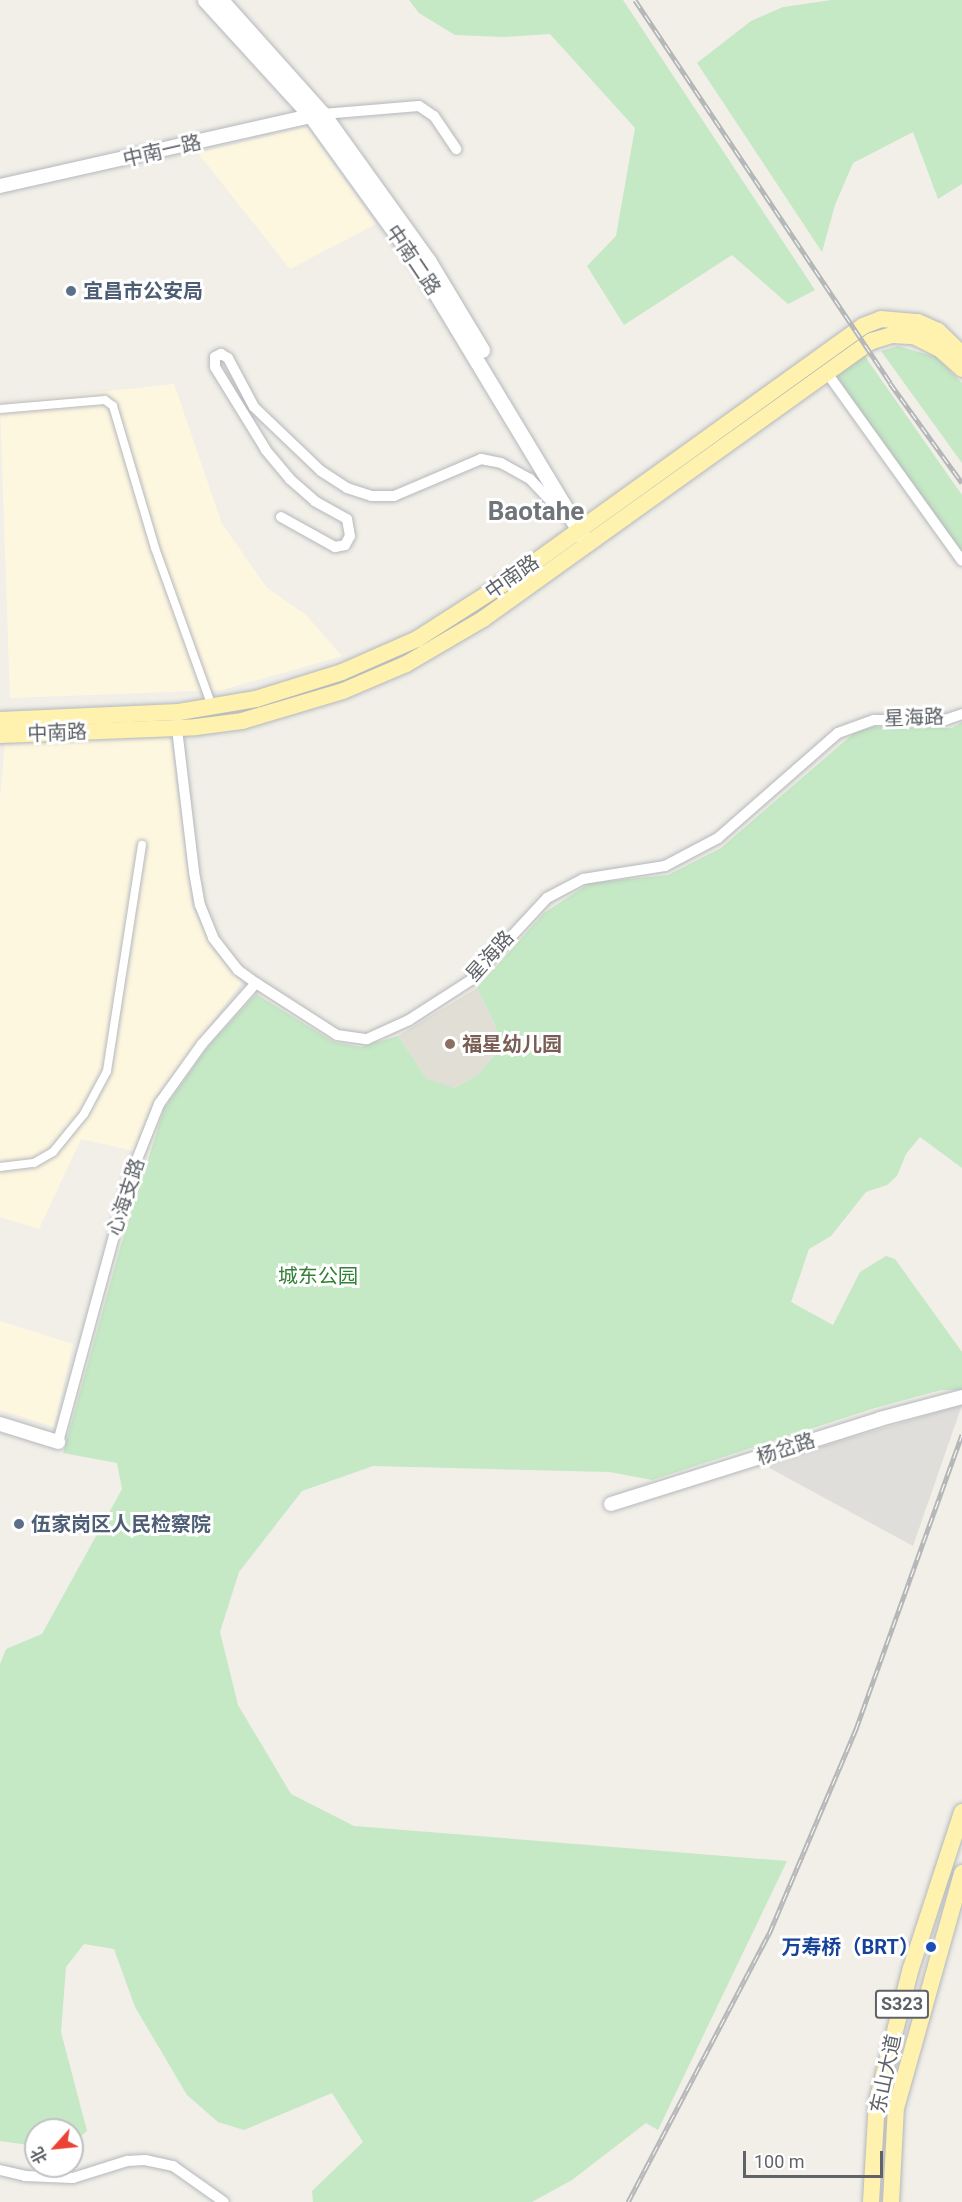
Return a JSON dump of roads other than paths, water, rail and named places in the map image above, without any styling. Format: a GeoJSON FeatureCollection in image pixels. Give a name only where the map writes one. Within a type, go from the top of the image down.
{"type":"FeatureCollection","features":[{"type":"Feature","properties":{"kind":"main road","name":"中南二路"},"geometry":{"type":"LineString","coordinates":[[205,0],[317,115]]}},
{"type":"Feature","properties":{"kind":"main road","name":"中南二路"},"geometry":{"type":"LineString","coordinates":[[221,0],[317,115],[428,260],[586,535]]}},
{"type":"Feature","properties":{"kind":"main road","name":"中南路"},"geometry":{"type":"LineString","coordinates":[[0,735],[177,729],[242,721],[334,694],[388,672],[483,619],[586,535],[863,326],[900,318],[918,322],[938,331],[962,354]]}},
{"type":"Feature","properties":{"kind":"main road","name":"中南路"},"geometry":{"type":"LineString","coordinates":[[0,720],[213,707],[309,685],[385,655],[448,621],[586,535],[872,341],[892,334],[928,341],[962,369]]}},
{"type":"Feature","properties":{"kind":"main road","name":"东山大道"},"geometry":{"type":"LineString","coordinates":[[871,2202],[877,2102],[911,1968],[962,1812]]}},
{"type":"Feature","properties":{"kind":"main road","name":"东山大道"},"geometry":{"type":"LineString","coordinates":[[891,2202],[896,2108],[962,1873]]}},
{"type":"Feature","properties":{"kind":"street"},"geometry":{"type":"LineString","coordinates":[[317,115],[419,106],[434,116],[456,149]]}},
{"type":"Feature","properties":{"kind":"street","name":"中南一路"},"geometry":{"type":"LineString","coordinates":[[0,186],[317,115]]}},
{"type":"Feature","properties":{"kind":"street"},"geometry":{"type":"LineString","coordinates":[[281,517],[335,547],[345,544],[351,528],[347,519],[315,501],[290,479],[266,450],[215,367],[215,357],[220,354],[228,358],[254,407],[321,471],[347,488],[371,496],[394,496],[481,459],[491,461],[530,479],[586,535]]}},
{"type":"Feature","properties":{"kind":"street"},"geometry":{"type":"LineString","coordinates":[[827,373],[962,561]]}},
{"type":"Feature","properties":{"kind":"street"},"geometry":{"type":"LineString","coordinates":[[0,408],[105,400],[113,406],[155,548],[213,707]]}},
{"type":"Feature","properties":{"kind":"street","name":"星海路"},"geometry":{"type":"LineString","coordinates":[[177,729],[184,805],[200,905],[224,955],[256,983],[337,1035],[368,1039],[409,1020],[471,980],[547,898],[583,879],[665,866],[718,838],[838,733],[874,720],[945,720],[962,714]]}},
{"type":"Feature","properties":{"kind":"street"},"geometry":{"type":"LineString","coordinates":[[0,1167],[34,1163],[53,1152],[84,1114],[107,1071],[142,845]]}},
{"type":"Feature","properties":{"kind":"street","name":"心海支路"},"geometry":{"type":"LineString","coordinates":[[58,1442],[130,1177],[159,1104],[202,1044],[256,983]]}},
{"type":"Feature","properties":{"kind":"street","name":"杨岔路"},"geometry":{"type":"LineString","coordinates":[[611,1504],[880,1419],[962,1397]]}},
{"type":"Feature","properties":{"kind":"street"},"geometry":{"type":"LineString","coordinates":[[0,1424],[58,1442]]}},
{"type":"Feature","properties":{"kind":"street"},"geometry":{"type":"LineString","coordinates":[[0,2170],[24,2176],[73,2178],[127,2161],[146,2160],[173,2166],[224,2202]]}},
{"type":"Feature","properties":{"kind":"railway"},"geometry":{"type":"LineString","coordinates":[[635,0],[890,383],[962,483]]}},
{"type":"Feature","properties":{"kind":"railway"},"geometry":{"type":"LineString","coordinates":[[628,2202],[769,1934],[856,1729],[962,1434]]}},
{"type":"Feature","properties":{"kind":"place","name":"宜昌市公安局"},"geometry":{"type":"Point","coordinates":[71,291]}},
{"type":"Feature","properties":{"kind":"place","name":"福星幼儿园"},"geometry":{"type":"Point","coordinates":[450,1044]}},
{"type":"Feature","properties":{"kind":"place","name":"伍家岗区人民检察院"},"geometry":{"type":"Point","coordinates":[19,1524]}},
{"type":"Feature","properties":{"kind":"place","name":"万寿桥（BRT）"},"geometry":{"type":"Point","coordinates":[931,1947]}},
{"type":"Feature","properties":{"kind":"district","name":"Baotahe"},"geometry":{"type":"Point","coordinates":[536,512]}},
{"type":"Feature","properties":{"kind":"park label","name":"城东公园"},"geometry":{"type":"Point","coordinates":[318,1276]}}]}
